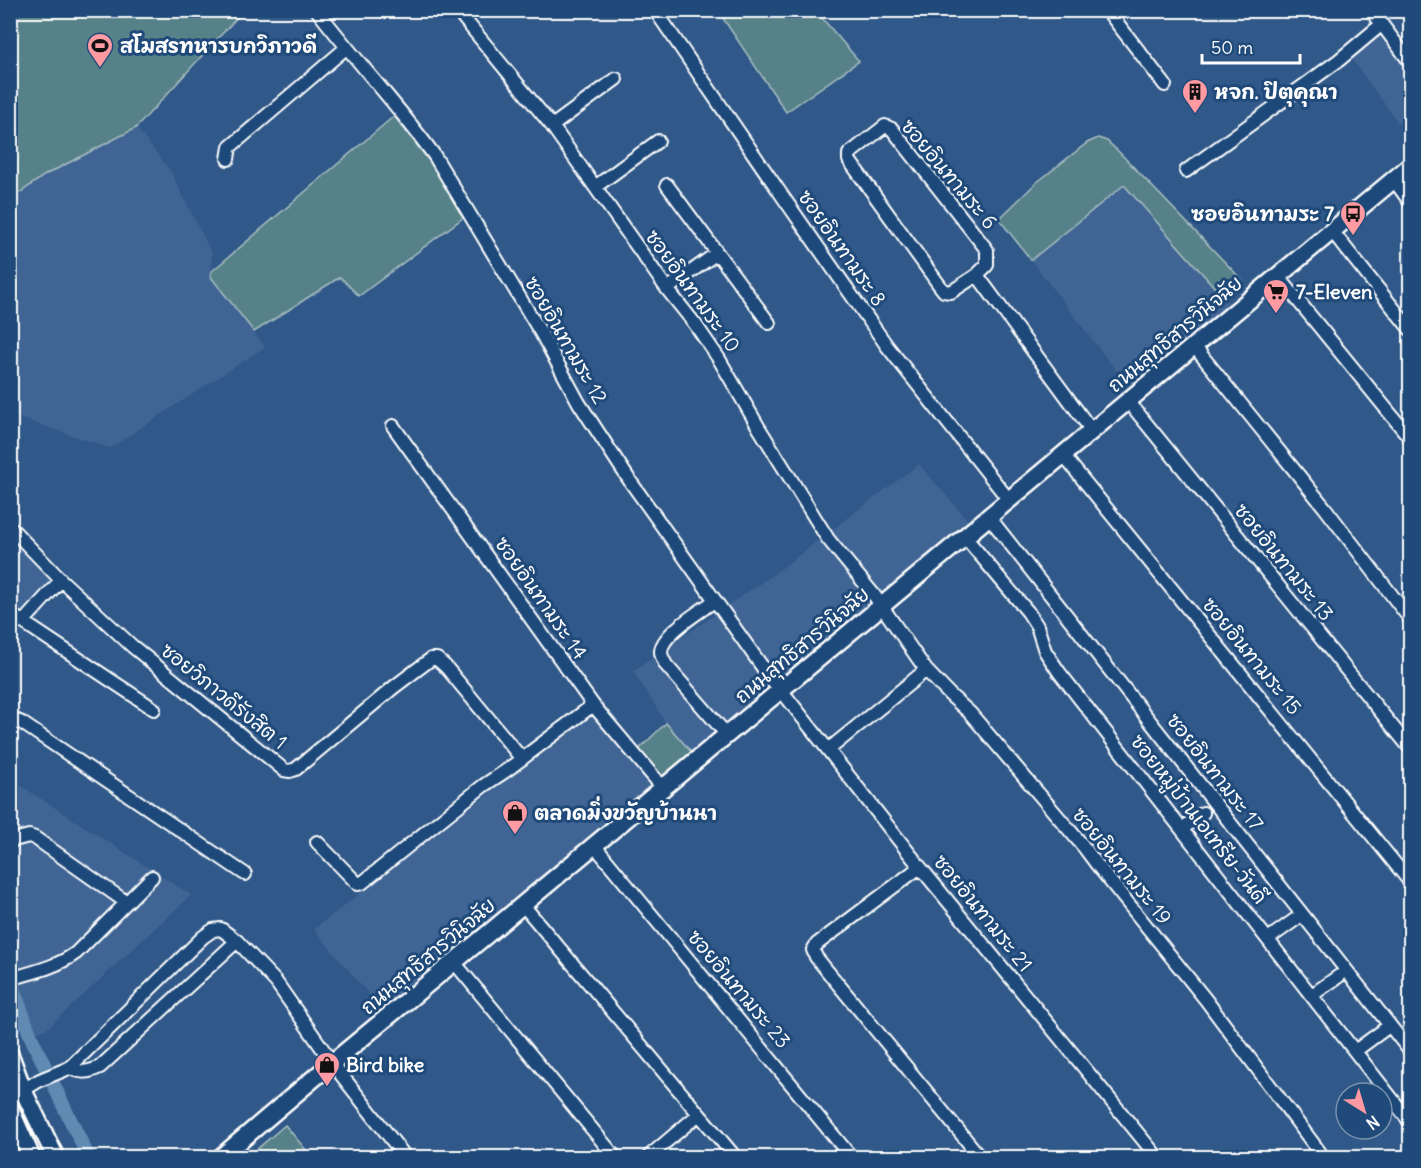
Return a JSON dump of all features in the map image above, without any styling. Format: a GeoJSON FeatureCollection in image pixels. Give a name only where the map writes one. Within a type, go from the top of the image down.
{"type":"FeatureCollection","features":[{"type":"Feature","properties":{"kind":"main road","name":"ถนนสุทธิสารวินิจฉัย"},"geometry":{"type":"LineString","coordinates":[[220,1158],[1410,166]]}},
{"type":"Feature","properties":{"kind":"main road"},"geometry":{"type":"LineString","coordinates":[[10,1055],[54,1156]]}},
{"type":"Feature","properties":{"kind":"main road"},"geometry":{"type":"LineString","coordinates":[[22,1087],[10,1108],[32,1158]]}},
{"type":"Feature","properties":{"kind":"street","name":"ซอยอินทามระ 12"},"geometry":{"type":"LineString","coordinates":[[317,10],[434,155],[541,333],[579,403],[630,481],[714,601],[781,690]]}},
{"type":"Feature","properties":{"kind":"street","name":"ซอยอินทามระ 10"},"geometry":{"type":"LineString","coordinates":[[456,10],[552,126],[667,289],[695,324],[719,359],[828,539],[881,606]]}},
{"type":"Feature","properties":{"kind":"street","name":"ซอยอินทามระ 8"},"geometry":{"type":"LineString","coordinates":[[655,10],[887,346],[1009,500]]}},
{"type":"Feature","properties":{"kind":"street"},"geometry":{"type":"LineString","coordinates":[[1107,10],[1165,85]]}},
{"type":"Feature","properties":{"kind":"street"},"geometry":{"type":"LineString","coordinates":[[1371,10],[1410,62]]}},
{"type":"Feature","properties":{"kind":"street"},"geometry":{"type":"LineString","coordinates":[[1186,171],[1339,60],[1382,24]]}},
{"type":"Feature","properties":{"kind":"street"},"geometry":{"type":"LineString","coordinates":[[228,159],[230,147],[346,48]]}},
{"type":"Feature","properties":{"kind":"street"},"geometry":{"type":"LineString","coordinates":[[552,126],[616,79]]}},
{"type":"Feature","properties":{"kind":"street","name":"ซอยอินทามระ 6"},"geometry":{"type":"LineString","coordinates":[[885,126],[892,129],[987,250],[987,264],[977,275],[951,292],[944,291],[849,160],[849,154],[885,126]]}},
{"type":"Feature","properties":{"kind":"street"},"geometry":{"type":"LineString","coordinates":[[595,187],[658,141]]}},
{"type":"Feature","properties":{"kind":"street"},"geometry":{"type":"LineString","coordinates":[[1394,180],[1410,202]]}},
{"type":"Feature","properties":{"kind":"street"},"geometry":{"type":"LineString","coordinates":[[667,185],[769,323]]}},
{"type":"Feature","properties":{"kind":"street"},"geometry":{"type":"LineString","coordinates":[[1332,231],[1410,329]]}},
{"type":"Feature","properties":{"kind":"street"},"geometry":{"type":"LineString","coordinates":[[667,289],[717,253]]}},
{"type":"Feature","properties":{"kind":"street"},"geometry":{"type":"LineString","coordinates":[[977,275],[1092,431]]}},
{"type":"Feature","properties":{"kind":"street"},"geometry":{"type":"LineString","coordinates":[[1278,276],[1410,438]]}},
{"type":"Feature","properties":{"kind":"street"},"geometry":{"type":"LineString","coordinates":[[1194,346],[1325,508],[1410,619]]}},
{"type":"Feature","properties":{"kind":"street","name":"ซอยอินทามระ 13"},"geometry":{"type":"LineString","coordinates":[[1128,401],[1410,748]]}},
{"type":"Feature","properties":{"kind":"street","name":"ซอยอินทามระ 14"},"geometry":{"type":"LineString","coordinates":[[393,426],[593,705],[663,788]]}},
{"type":"Feature","properties":{"kind":"street","name":"ซอยอินทามระ 15"},"geometry":{"type":"LineString","coordinates":[[1063,455],[1410,882]]}},
{"type":"Feature","properties":{"kind":"street","name":"ซอยอินทามระ 17"},"geometry":{"type":"LineString","coordinates":[[989,517],[1410,1051]]}},
{"type":"Feature","properties":{"kind":"street","name":"ซอยวิภาวดีรังสิต 1"},"geometry":{"type":"LineString","coordinates":[[10,527],[61,580],[132,646],[284,770],[296,769],[431,659],[437,660],[446,668],[522,759]]}},
{"type":"Feature","properties":{"kind":"street","name":"ซอยหมู่บ้านเอเทรีย-วันดี"},"geometry":{"type":"LineString","coordinates":[[965,537],[1028,612],[1037,626],[1050,661],[1410,1122]]}},
{"type":"Feature","properties":{"kind":"street"},"geometry":{"type":"LineString","coordinates":[[23,622],[61,580]]}},
{"type":"Feature","properties":{"kind":"street"},"geometry":{"type":"LineString","coordinates":[[714,601],[669,635],[662,645],[660,654],[666,665],[727,735]]}},
{"type":"Feature","properties":{"kind":"street","name":"ซอยอินทามระ 19"},"geometry":{"type":"LineString","coordinates":[[881,606],[926,670],[970,713],[1083,846],[1206,1000],[1324,1158]]}},
{"type":"Feature","properties":{"kind":"street"},"geometry":{"type":"LineString","coordinates":[[10,615],[154,709]]}},
{"type":"Feature","properties":{"kind":"street"},"geometry":{"type":"LineString","coordinates":[[828,750],[926,670]]}},
{"type":"Feature","properties":{"kind":"street","name":"ซอยอินทามระ 21"},"geometry":{"type":"LineString","coordinates":[[781,690],[920,867],[1158,1158]]}},
{"type":"Feature","properties":{"kind":"street"},"geometry":{"type":"LineString","coordinates":[[317,842],[358,884],[362,883],[483,786],[593,705]]}},
{"type":"Feature","properties":{"kind":"street"},"geometry":{"type":"LineString","coordinates":[[10,718],[22,723],[244,874]]}},
{"type":"Feature","properties":{"kind":"street"},"geometry":{"type":"LineString","coordinates":[[1182,829],[1203,813]]}},
{"type":"Feature","properties":{"kind":"street"},"geometry":{"type":"LineString","coordinates":[[10,841],[29,836],[35,838],[126,902]]}},
{"type":"Feature","properties":{"kind":"street","name":"ซอยอินทามระ 23"},"geometry":{"type":"LineString","coordinates":[[594,845],[852,1158]]}},
{"type":"Feature","properties":{"kind":"street"},"geometry":{"type":"LineString","coordinates":[[920,867],[817,944],[813,950],[824,967],[981,1158]]}},
{"type":"Feature","properties":{"kind":"street"},"geometry":{"type":"LineString","coordinates":[[10,979],[67,960],[152,877]]}},
{"type":"Feature","properties":{"kind":"street"},"geometry":{"type":"LineString","coordinates":[[523,905],[736,1158]]}},
{"type":"Feature","properties":{"kind":"street"},"geometry":{"type":"LineString","coordinates":[[1268,939],[1296,919]]}},
{"type":"Feature","properties":{"kind":"street"},"geometry":{"type":"LineString","coordinates":[[22,1087],[69,1068],[203,937],[213,930],[221,929],[237,941],[276,982],[336,1068],[406,1158]]}},
{"type":"Feature","properties":{"kind":"street"},"geometry":{"type":"LineString","coordinates":[[69,1068],[83,1073],[100,1066],[237,941]]}},
{"type":"Feature","properties":{"kind":"street"},"geometry":{"type":"LineString","coordinates":[[454,962],[609,1155]]}},
{"type":"Feature","properties":{"kind":"street"},"geometry":{"type":"LineString","coordinates":[[1312,995],[1339,976]]}},
{"type":"Feature","properties":{"kind":"street"},"geometry":{"type":"LineString","coordinates":[[1355,1051],[1385,1029]]}},
{"type":"Feature","properties":{"kind":"street"},"geometry":{"type":"LineString","coordinates":[[647,1158],[699,1114]]}},
{"type":"Feature","properties":{"kind":"shaded area"},"geometry":{"type":"Polygon","coordinates":[[[1382,34],[1410,56],[1410,139],[1351,58],[1382,34]]]}},
{"type":"Feature","properties":{"kind":"shaded area"},"geometry":{"type":"Polygon","coordinates":[[[136,128],[170,170],[212,254],[211,278],[265,347],[110,448],[11,415],[10,199],[45,175],[136,128]]]}},
{"type":"Feature","properties":{"kind":"shaded area"},"geometry":{"type":"Polygon","coordinates":[[[1124,185],[1233,308],[1131,390],[1031,260],[1124,185]]]}},
{"type":"Feature","properties":{"kind":"shaded area"},"geometry":{"type":"Polygon","coordinates":[[[919,464],[970,523],[693,754],[666,723],[633,671],[774,574],[919,464]]]}},
{"type":"Feature","properties":{"kind":"shaded area"},"geometry":{"type":"Polygon","coordinates":[[[10,522],[67,579],[37,621],[11,613],[10,522]]]}},
{"type":"Feature","properties":{"kind":"shaded area","name":"ตลาดมิ่งขวัญบ้านนา"},"geometry":{"type":"Polygon","coordinates":[[[590,715],[596,717],[654,788],[382,1010],[314,929],[590,715]]]}},
{"type":"Feature","properties":{"kind":"shaded area"},"geometry":{"type":"Polygon","coordinates":[[[10,754],[15,782],[191,895],[49,1027],[34,1035],[11,960],[10,754]]]}},
{"type":"Feature","properties":{"kind":"green space","name":"สโมสรทหารบกวิภาวดี"},"geometry":{"type":"Polygon","coordinates":[[[11,10],[243,11],[136,128],[45,175],[11,199],[11,10]]]}},
{"type":"Feature","properties":{"kind":"green space"},"geometry":{"type":"Polygon","coordinates":[[[718,11],[816,11],[859,61],[786,112],[718,11]]]}},
{"type":"Feature","properties":{"kind":"green space"},"geometry":{"type":"Polygon","coordinates":[[[394,116],[437,171],[464,217],[359,296],[340,277],[254,332],[211,277],[211,272],[394,116]]]}},
{"type":"Feature","properties":{"kind":"green space"},"geometry":{"type":"Polygon","coordinates":[[[1098,138],[1107,141],[1120,153],[1242,280],[1224,298],[1124,185],[1031,260],[999,219],[1036,183],[1087,143],[1098,138]]]}},
{"type":"Feature","properties":{"kind":"green space"},"geometry":{"type":"Polygon","coordinates":[[[666,723],[693,754],[660,779],[637,751],[666,723]]]}},
{"type":"Feature","properties":{"kind":"green space"},"geometry":{"type":"Polygon","coordinates":[[[285,1125],[312,1157],[248,1157],[285,1125]]]}},
{"type":"Feature","properties":{"kind":"waterway"},"geometry":{"type":"LineString","coordinates":[[10,980],[31,1037],[89,1158]]}},
{"type":"Feature","properties":{"kind":"place","name":"สโมสรทหารบกวิภาวดี"},"geometry":{"type":"Point","coordinates":[100,69]}},
{"type":"Feature","properties":{"kind":"place","name":"หจก. ปิตุคุณา"},"geometry":{"type":"Point","coordinates":[1195,115]}},
{"type":"Feature","properties":{"kind":"place","name":"ซอยอินทามระ 7"},"geometry":{"type":"Point","coordinates":[1353,237]}},
{"type":"Feature","properties":{"kind":"place","name":"7-Eleven"},"geometry":{"type":"Point","coordinates":[1276,315]}},
{"type":"Feature","properties":{"kind":"place","name":"ตลาดมิ่งขวัญบ้านนา"},"geometry":{"type":"Point","coordinates":[515,836]}},
{"type":"Feature","properties":{"kind":"place","name":"Bird bike"},"geometry":{"type":"Point","coordinates":[327,1088]}}]}
